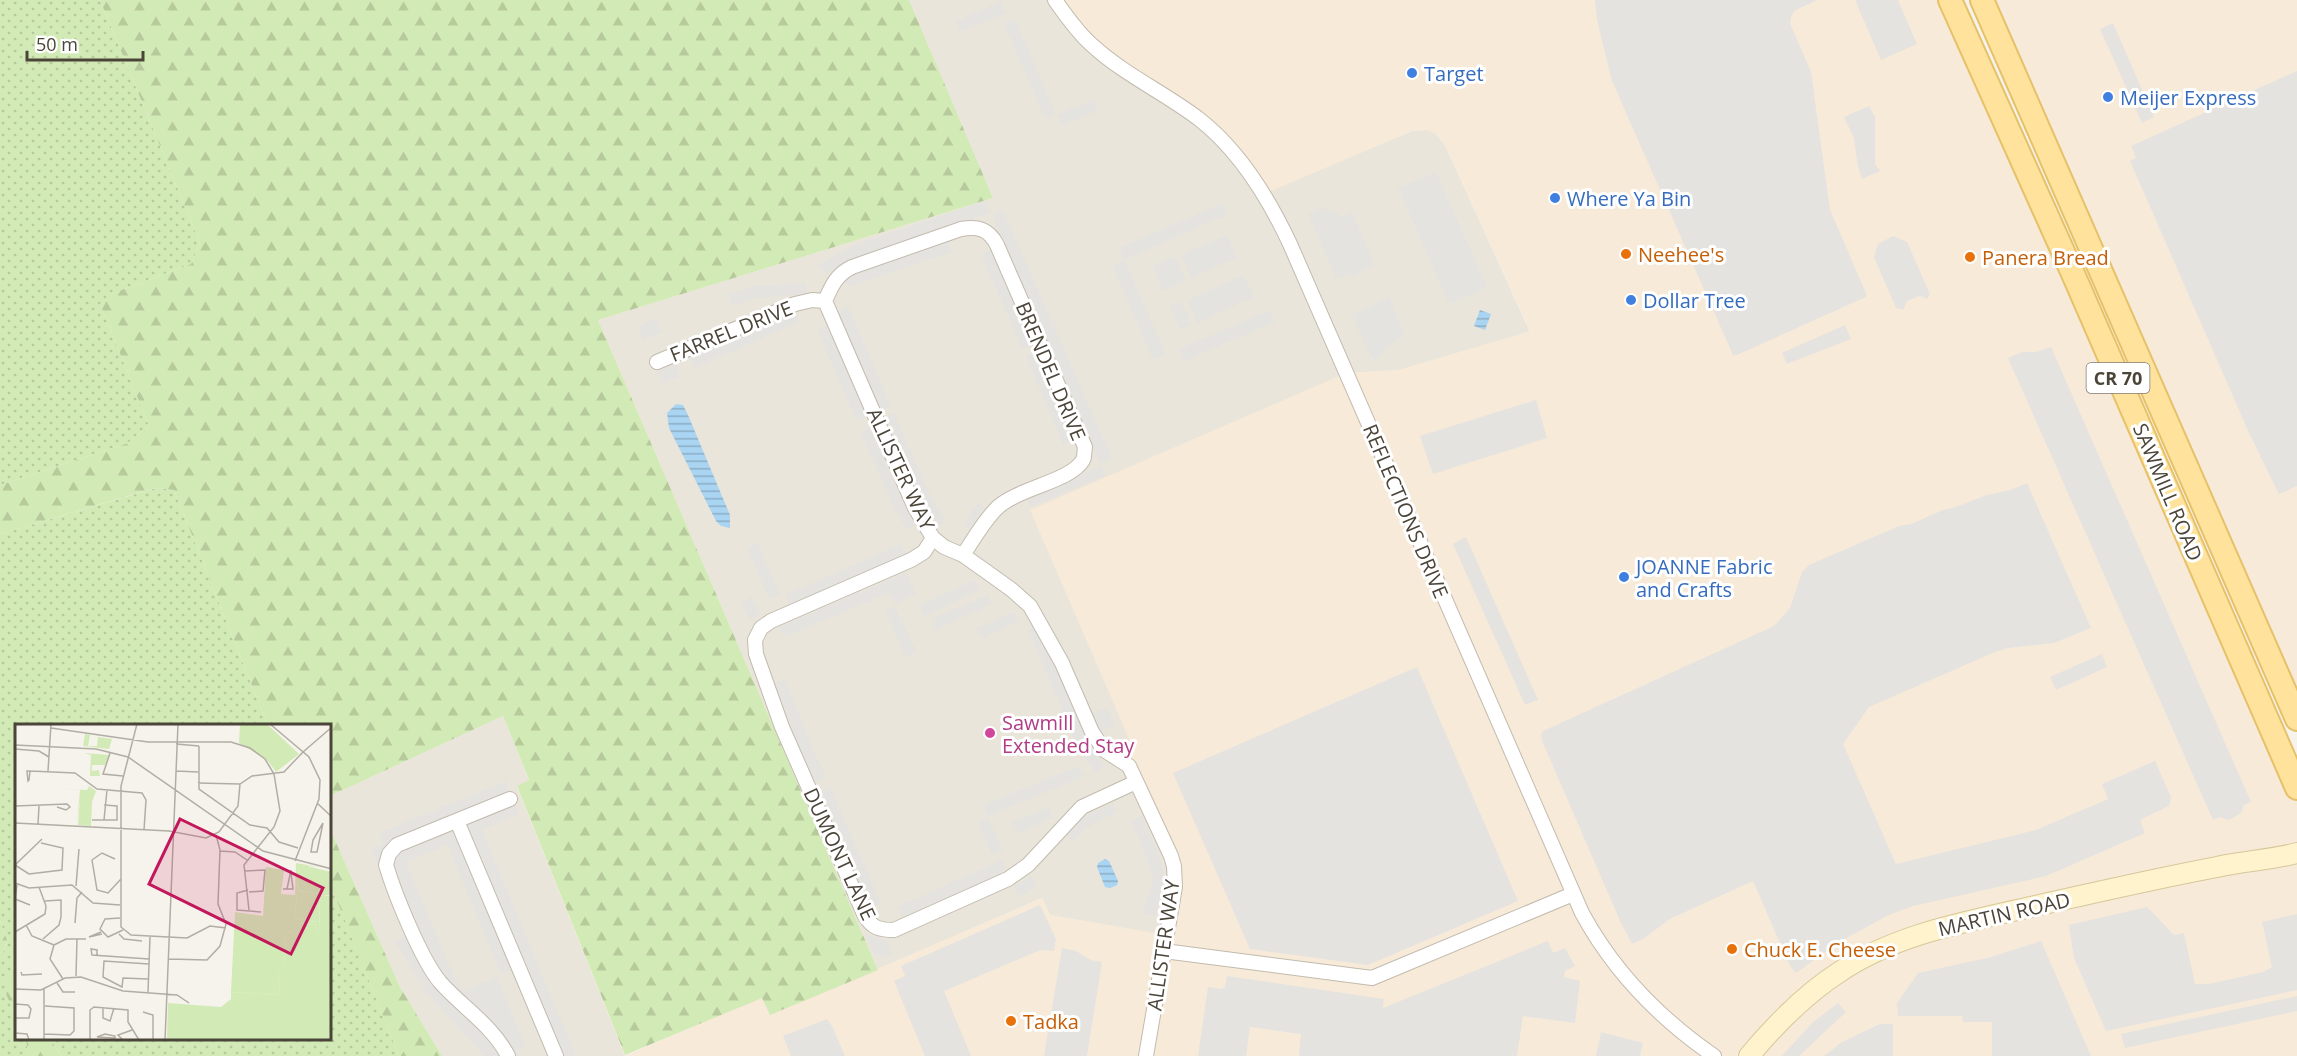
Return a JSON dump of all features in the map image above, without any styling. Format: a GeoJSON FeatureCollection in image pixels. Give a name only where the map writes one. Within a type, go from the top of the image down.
{"type":"FeatureCollection","features":[{"type":"Feature","properties":{"kind":"main road","name":"SAWMILL ROAD"},"geometry":{"type":"LineString","coordinates":[[1950,0],[2079,286],[2297,788]]}},
{"type":"Feature","properties":{"kind":"main road","name":"SAWMILL ROAD"},"geometry":{"type":"LineString","coordinates":[[1982,0],[2297,719]]}},
{"type":"Feature","properties":{"kind":"street","name":"REFLECTIONS DRIVE"},"geometry":{"type":"LineString","coordinates":[[1055,0],[1076,29],[1093,46],[1200,120],[1218,136],[1236,154],[1279,219],[1573,894],[1602,947],[1634,988],[1663,1017],[1714,1056]]}},
{"type":"Feature","properties":{"kind":"street","name":"BRENDEL DRIVE"},"geometry":{"type":"LineString","coordinates":[[825,301],[832,283],[840,273],[852,267],[961,229],[974,227],[993,236],[1084,447],[1084,458],[1069,473],[1022,492],[999,507],[963,555]]}},
{"type":"Feature","properties":{"kind":"street","name":"FARREL DRIVE"},"geometry":{"type":"LineString","coordinates":[[657,362],[795,304],[812,300],[825,301]]}},
{"type":"Feature","properties":{"kind":"street","name":"ALLISTER WAY"},"geometry":{"type":"LineString","coordinates":[[825,301],[915,508],[933,538],[944,548],[963,555],[1012,590],[1030,606],[1058,656],[1092,732],[1104,750],[1129,766],[1174,866],[1175,887],[1146,1056]]}},
{"type":"Feature","properties":{"kind":"street","name":"DUMONT LANE"},"geometry":{"type":"LineString","coordinates":[[933,538],[924,552],[911,560],[771,621],[761,628],[755,640],[756,654],[786,737],[871,926],[894,930],[1008,879],[1028,864],[1082,807],[1136,782]]}},
{"type":"Feature","properties":{"kind":"street"},"geometry":{"type":"LineString","coordinates":[[508,1056],[496,1036],[447,989],[431,969],[414,935],[386,866],[388,854],[397,845],[510,800]]}},
{"type":"Feature","properties":{"kind":"street"},"geometry":{"type":"LineString","coordinates":[[457,821],[556,1056]]}},
{"type":"Feature","properties":{"kind":"street","name":"MARTIN ROAD"},"geometry":{"type":"LineString","coordinates":[[1749,1056],[1785,1015],[1811,993],[1839,972],[1897,942],[1958,924],[2064,900],[2219,866],[2297,853]]}},
{"type":"Feature","properties":{"kind":"street"},"geometry":{"type":"LineString","coordinates":[[1164,951],[1372,978],[1573,894]]}},
{"type":"Feature","properties":{"kind":"shaded area"},"geometry":{"type":"Polygon","coordinates":[[[909,0],[1055,0],[1347,158],[1412,131],[1427,130],[1435,133],[1445,145],[1530,332],[1399,370],[1346,373],[1130,741],[1129,766],[1171,856],[1167,936],[1050,915],[1042,898],[878,970],[598,320],[993,198],[909,0]]]}},
{"type":"Feature","properties":{"kind":"shaded area"},"geometry":{"type":"Polygon","coordinates":[[[1055,0],[1950,0],[2297,788],[2297,1056],[625,1056],[762,997],[770,1015],[1042,898],[1050,915],[1167,935],[1174,866],[1129,766],[1130,741],[1030,510],[1346,373],[1399,370],[1530,331],[1445,145],[1435,133],[1427,130],[1412,131],[1264,194],[1236,154],[1119,66],[1055,0]]]}},
{"type":"Feature","properties":{"kind":"shaded area"},"geometry":{"type":"Polygon","coordinates":[[[1595,0],[1817,0],[1794,11],[1790,23],[1811,72],[1830,210],[1866,297],[1733,355],[1612,81],[1597,20],[1595,0]]]}},
{"type":"Feature","properties":{"kind":"shaded area"},"geometry":{"type":"Polygon","coordinates":[[[1855,0],[1898,0],[1917,44],[1881,60],[1855,0]]]}},
{"type":"Feature","properties":{"kind":"shaded area"},"geometry":{"type":"Polygon","coordinates":[[[1992,0],[2297,0],[2297,692],[1992,0]]]}},
{"type":"Feature","properties":{"kind":"shaded area"},"geometry":{"type":"Polygon","coordinates":[[[1001,1],[1006,13],[960,32],[956,21],[1001,1]]]}},
{"type":"Feature","properties":{"kind":"shaded area"},"geometry":{"type":"Polygon","coordinates":[[[1015,19],[1056,114],[1045,119],[1004,24],[1015,19]]]}},
{"type":"Feature","properties":{"kind":"shaded area"},"geometry":{"type":"Polygon","coordinates":[[[2113,23],[2154,117],[2142,123],[2100,29],[2113,23]]]}},
{"type":"Feature","properties":{"kind":"shaded area"},"geometry":{"type":"Polygon","coordinates":[[[2297,71],[2297,486],[2279,494],[2249,433],[2130,161],[2136,158],[2131,146],[2297,71]]]}},
{"type":"Feature","properties":{"kind":"shaded area"},"geometry":{"type":"Polygon","coordinates":[[[1093,100],[1097,111],[1062,126],[1057,115],[1093,100]]]}},
{"type":"Feature","properties":{"kind":"shaded area"},"geometry":{"type":"Polygon","coordinates":[[[1869,106],[1875,117],[1875,164],[1880,171],[1862,179],[1854,138],[1844,117],[1869,106]]]}},
{"type":"Feature","properties":{"kind":"shaded area"},"geometry":{"type":"Polygon","coordinates":[[[1436,172],[1487,287],[1449,304],[1398,188],[1436,172]]]}},
{"type":"Feature","properties":{"kind":"shaded area"},"geometry":{"type":"Polygon","coordinates":[[[986,201],[990,213],[861,256],[826,274],[818,265],[854,245],[986,201]]]}},
{"type":"Feature","properties":{"kind":"shaded area"},"geometry":{"type":"Polygon","coordinates":[[[1223,203],[1228,214],[1125,260],[1166,355],[1153,360],[1112,265],[1124,260],[1119,248],[1223,203]]]}},
{"type":"Feature","properties":{"kind":"shaded area"},"geometry":{"type":"Polygon","coordinates":[[[1321,208],[1336,212],[1341,217],[1352,212],[1375,265],[1353,276],[1347,275],[1337,280],[1308,214],[1321,208]]]}},
{"type":"Feature","properties":{"kind":"shaded area"},"geometry":{"type":"Polygon","coordinates":[[[1003,210],[1112,458],[1100,464],[992,215],[1003,210]]]}},
{"type":"Feature","properties":{"kind":"shaded area"},"geometry":{"type":"Polygon","coordinates":[[[1227,235],[1237,258],[1191,278],[1181,255],[1227,235]]]}},
{"type":"Feature","properties":{"kind":"shaded area"},"geometry":{"type":"Polygon","coordinates":[[[1893,236],[1907,242],[1930,294],[1927,299],[1920,296],[1907,301],[1903,310],[1896,308],[1874,257],[1878,244],[1893,236]]]}},
{"type":"Feature","properties":{"kind":"shaded area"},"geometry":{"type":"Polygon","coordinates":[[[948,241],[952,252],[849,287],[844,279],[850,274],[948,241]]]}},
{"type":"Feature","properties":{"kind":"shaded area"},"geometry":{"type":"Polygon","coordinates":[[[991,250],[1032,345],[1022,349],[981,255],[991,250]]]}},
{"type":"Feature","properties":{"kind":"shaded area"},"geometry":{"type":"Polygon","coordinates":[[[1176,256],[1186,281],[1163,291],[1152,266],[1176,256]]]}},
{"type":"Feature","properties":{"kind":"shaded area"},"geometry":{"type":"Polygon","coordinates":[[[1244,275],[1254,297],[1197,323],[1187,300],[1244,275]]]}},
{"type":"Feature","properties":{"kind":"shaded area"},"geometry":{"type":"Polygon","coordinates":[[[806,283],[806,294],[758,298],[732,306],[727,294],[755,286],[806,283]]]}},
{"type":"Feature","properties":{"kind":"shaded area"},"geometry":{"type":"Polygon","coordinates":[[[1389,297],[1405,335],[1393,342],[1375,361],[1367,350],[1352,315],[1389,297]]]}},
{"type":"Feature","properties":{"kind":"shaded area"},"geometry":{"type":"Polygon","coordinates":[[[1181,301],[1192,325],[1180,330],[1169,306],[1181,301]]]}},
{"type":"Feature","properties":{"kind":"shaded area"},"geometry":{"type":"Polygon","coordinates":[[[848,306],[891,406],[880,411],[837,311],[848,306]]]}},
{"type":"Feature","properties":{"kind":"shaded area"},"geometry":{"type":"Polygon","coordinates":[[[1270,310],[1275,322],[1184,361],[1179,349],[1270,310]]]}},
{"type":"Feature","properties":{"kind":"shaded area"},"geometry":{"type":"Polygon","coordinates":[[[796,312],[799,322],[695,368],[689,356],[796,312]]]}},
{"type":"Feature","properties":{"kind":"shaded area"},"geometry":{"type":"Polygon","coordinates":[[[656,319],[662,332],[643,340],[638,327],[656,319]]]}},
{"type":"Feature","properties":{"kind":"shaded area"},"geometry":{"type":"Polygon","coordinates":[[[828,324],[867,417],[856,420],[817,330],[828,324]]]}},
{"type":"Feature","properties":{"kind":"shaded area"},"geometry":{"type":"Polygon","coordinates":[[[1845,325],[1851,339],[1787,364],[1782,353],[1845,325]]]}},
{"type":"Feature","properties":{"kind":"shaded area"},"geometry":{"type":"Polygon","coordinates":[[[2051,347],[2251,802],[2244,805],[2241,813],[2231,819],[2220,817],[2213,820],[2008,358],[2022,352],[2036,352],[2051,347]]]}},
{"type":"Feature","properties":{"kind":"shaded area"},"geometry":{"type":"Polygon","coordinates":[[[1036,353],[1073,441],[1063,445],[1026,357],[1036,353]]]}},
{"type":"Feature","properties":{"kind":"shaded area"},"geometry":{"type":"Polygon","coordinates":[[[676,363],[680,376],[663,384],[657,371],[676,363]]]}},
{"type":"Feature","properties":{"kind":"shaded area"},"geometry":{"type":"Polygon","coordinates":[[[1536,400],[1547,438],[1433,474],[1420,436],[1536,400]]]}},
{"type":"Feature","properties":{"kind":"shaded area"},"geometry":{"type":"Polygon","coordinates":[[[894,413],[930,495],[946,521],[938,528],[920,500],[883,418],[894,413]]]}},
{"type":"Feature","properties":{"kind":"shaded area"},"geometry":{"type":"Polygon","coordinates":[[[870,427],[907,511],[916,525],[907,530],[898,516],[860,432],[870,427]]]}},
{"type":"Feature","properties":{"kind":"shaded area"},"geometry":{"type":"Polygon","coordinates":[[[1101,466],[1105,476],[1030,507],[1026,498],[1101,466]]]}},
{"type":"Feature","properties":{"kind":"shaded area"},"geometry":{"type":"Polygon","coordinates":[[[2027,483],[2091,628],[2054,643],[2008,648],[1995,652],[1869,707],[1843,744],[1896,864],[2036,830],[2108,799],[2102,784],[2155,761],[2171,797],[2169,806],[2140,820],[2145,833],[2046,876],[1913,906],[1889,915],[1839,942],[1796,973],[1790,966],[1753,881],[1670,919],[1643,939],[1632,944],[1543,743],[1541,735],[1543,731],[1774,626],[1790,608],[1802,572],[1809,565],[1899,526],[1911,524],[1943,510],[2027,483]]]}},
{"type":"Feature","properties":{"kind":"shaded area"},"geometry":{"type":"Polygon","coordinates":[[[979,503],[985,507],[969,529],[965,524],[970,513],[979,503]]]}},
{"type":"Feature","properties":{"kind":"shaded area"},"geometry":{"type":"Polygon","coordinates":[[[1466,537],[1538,700],[1525,705],[1453,544],[1466,537]]]}},
{"type":"Feature","properties":{"kind":"shaded area"},"geometry":{"type":"Polygon","coordinates":[[[758,543],[780,594],[769,599],[747,548],[758,543]]]}},
{"type":"Feature","properties":{"kind":"shaded area"},"geometry":{"type":"Polygon","coordinates":[[[901,544],[907,555],[789,607],[785,595],[901,544]]]}},
{"type":"Feature","properties":{"kind":"shaded area"},"geometry":{"type":"Polygon","coordinates":[[[906,572],[916,594],[895,604],[889,593],[784,637],[779,627],[906,572]]]}},
{"type":"Feature","properties":{"kind":"shaded area"},"geometry":{"type":"Polygon","coordinates":[[[975,580],[980,590],[925,616],[919,605],[975,580]]]}},
{"type":"Feature","properties":{"kind":"shaded area"},"geometry":{"type":"Polygon","coordinates":[[[988,595],[992,604],[936,630],[932,619],[988,595]]]}},
{"type":"Feature","properties":{"kind":"shaded area"},"geometry":{"type":"Polygon","coordinates":[[[751,597],[761,614],[750,620],[741,603],[751,597]]]}},
{"type":"Feature","properties":{"kind":"shaded area"},"geometry":{"type":"Polygon","coordinates":[[[895,607],[917,652],[905,657],[885,611],[895,607]]]}},
{"type":"Feature","properties":{"kind":"shaded area"},"geometry":{"type":"Polygon","coordinates":[[[1014,612],[1018,622],[981,639],[977,628],[1014,612]]]}},
{"type":"Feature","properties":{"kind":"shaded area"},"geometry":{"type":"Polygon","coordinates":[[[1036,626],[1084,733],[1105,766],[1095,772],[1083,756],[1074,738],[1027,631],[1036,626]]]}},
{"type":"Feature","properties":{"kind":"shaded area"},"geometry":{"type":"Polygon","coordinates":[[[2102,654],[2107,667],[2056,690],[2050,677],[2102,654]]]}},
{"type":"Feature","properties":{"kind":"shaded area"},"geometry":{"type":"Polygon","coordinates":[[[1417,667],[1518,901],[1368,965],[1250,949],[1173,773],[1417,667]]]}},
{"type":"Feature","properties":{"kind":"shaded area"},"geometry":{"type":"Polygon","coordinates":[[[785,679],[826,777],[816,782],[804,759],[775,683],[785,679]]]}},
{"type":"Feature","properties":{"kind":"shaded area"},"geometry":{"type":"Polygon","coordinates":[[[1107,708],[1115,724],[1101,732],[1092,713],[1107,708]]]}},
{"type":"Feature","properties":{"kind":"shaded area"},"geometry":{"type":"Polygon","coordinates":[[[503,716],[529,781],[517,787],[625,1056],[442,1056],[400,987],[332,834],[332,795],[503,716]]]}},
{"type":"Feature","properties":{"kind":"shaded area"},"geometry":{"type":"Polygon","coordinates":[[[1079,766],[1085,776],[988,816],[983,805],[1079,766]]]}},
{"type":"Feature","properties":{"kind":"shaded area"},"geometry":{"type":"Polygon","coordinates":[[[506,781],[519,814],[482,830],[576,1056],[547,1056],[512,970],[501,974],[447,845],[406,862],[454,976],[463,991],[497,977],[526,1047],[516,1051],[519,1056],[484,1056],[426,992],[395,942],[407,935],[371,849],[383,844],[379,833],[506,781]]]}},
{"type":"Feature","properties":{"kind":"shaded area"},"geometry":{"type":"Polygon","coordinates":[[[830,787],[881,903],[870,908],[819,792],[830,787]]]}},
{"type":"Feature","properties":{"kind":"shaded area"},"geometry":{"type":"Polygon","coordinates":[[[1113,803],[1117,812],[1088,827],[1073,841],[1065,834],[1081,818],[1113,803]]]}},
{"type":"Feature","properties":{"kind":"shaded area"},"geometry":{"type":"Polygon","coordinates":[[[1049,807],[1053,818],[1018,833],[1012,822],[1049,807]]]}},
{"type":"Feature","properties":{"kind":"shaded area"},"geometry":{"type":"Polygon","coordinates":[[[1142,816],[1160,857],[1164,874],[1163,891],[1155,916],[1143,912],[1151,888],[1152,876],[1131,821],[1142,816]]]}},
{"type":"Feature","properties":{"kind":"shaded area"},"geometry":{"type":"Polygon","coordinates":[[[988,818],[1003,850],[992,855],[978,824],[988,818]]]}},
{"type":"Feature","properties":{"kind":"shaded area"},"geometry":{"type":"Polygon","coordinates":[[[1002,860],[1007,871],[902,917],[897,907],[1002,860]]]}},
{"type":"Feature","properties":{"kind":"shaded area"},"geometry":{"type":"Polygon","coordinates":[[[1031,876],[1037,886],[1019,897],[1013,887],[1031,876]]]}},
{"type":"Feature","properties":{"kind":"shaded area"},"geometry":{"type":"Polygon","coordinates":[[[1040,905],[1056,939],[1054,951],[1040,950],[944,991],[971,1056],[925,1056],[894,981],[905,976],[901,966],[1040,905]]]}},
{"type":"Feature","properties":{"kind":"shaded area"},"geometry":{"type":"Polygon","coordinates":[[[2147,907],[2174,935],[2184,933],[2195,984],[2209,984],[2263,972],[2272,967],[2262,922],[2297,914],[2297,990],[2106,1031],[2074,958],[2069,925],[2147,907]]]}},
{"type":"Feature","properties":{"kind":"shaded area"},"geometry":{"type":"Polygon","coordinates":[[[865,934],[886,940],[893,957],[875,955],[865,934]]]}},
{"type":"Feature","properties":{"kind":"shaded area"},"geometry":{"type":"Polygon","coordinates":[[[1548,941],[1553,953],[1565,948],[1575,966],[1565,971],[1564,977],[1580,981],[1575,1023],[1523,1016],[1517,1056],[1299,1056],[1301,1034],[1250,1027],[1246,1056],[1198,1056],[1208,987],[1222,989],[1225,987],[1227,976],[1384,999],[1383,1008],[1548,941]]]}},
{"type":"Feature","properties":{"kind":"shaded area"},"geometry":{"type":"Polygon","coordinates":[[[2041,941],[2091,1056],[1992,1056],[1992,1022],[1963,1022],[1962,1016],[1898,1016],[1897,1003],[1918,973],[1991,957],[2041,941]]]}},
{"type":"Feature","properties":{"kind":"shaded area"},"geometry":{"type":"Polygon","coordinates":[[[1062,948],[1102,962],[1087,1056],[1044,1056],[1062,948]]]}},
{"type":"Feature","properties":{"kind":"shaded area"},"geometry":{"type":"Polygon","coordinates":[[[2297,996],[2297,1011],[2125,1048],[2121,1034],[2297,996]]]}},
{"type":"Feature","properties":{"kind":"shaded area"},"geometry":{"type":"Polygon","coordinates":[[[1838,1003],[1846,1012],[1799,1056],[1782,1056],[1812,1023],[1838,1003]]]}},
{"type":"Feature","properties":{"kind":"shaded area"},"geometry":{"type":"Polygon","coordinates":[[[827,1019],[845,1056],[791,1056],[783,1036],[827,1019]]]}},
{"type":"Feature","properties":{"kind":"shaded area"},"geometry":{"type":"Polygon","coordinates":[[[1880,1024],[1893,1024],[1893,1056],[1824,1056],[1842,1042],[1880,1024]]]}},
{"type":"Feature","properties":{"kind":"shaded area"},"geometry":{"type":"Polygon","coordinates":[[[1601,1032],[1643,1043],[1640,1056],[1596,1056],[1601,1032]]]}},
{"type":"Feature","properties":{"kind":"green space"},"geometry":{"type":"Polygon","coordinates":[[[0,0],[100,0],[200,243],[191,264],[108,295],[101,306],[149,426],[128,443],[0,485],[0,0]]]}},
{"type":"Feature","properties":{"kind":"green space"},"geometry":{"type":"Polygon","coordinates":[[[100,0],[909,0],[993,198],[598,320],[878,970],[770,1015],[762,998],[625,1055],[517,786],[529,780],[503,716],[332,795],[332,724],[267,724],[174,490],[155,488],[0,534],[0,485],[128,443],[149,426],[101,306],[108,295],[191,264],[200,243],[100,0]]]}},
{"type":"Feature","properties":{"kind":"green space"},"geometry":{"type":"Polygon","coordinates":[[[156,488],[174,490],[267,724],[15,724],[15,979],[11,979],[6,994],[15,1016],[15,1041],[26,1041],[28,1053],[33,1056],[0,1056],[0,953],[4,951],[7,940],[0,921],[0,534],[156,488]]]}},
{"type":"Feature","properties":{"kind":"green space"},"geometry":{"type":"Polygon","coordinates":[[[332,834],[400,987],[442,1056],[399,1056],[332,888],[332,834]]]}},
{"type":"Feature","properties":{"kind":"green space"},"geometry":{"type":"Polygon","coordinates":[[[332,887],[399,1056],[61,1056],[52,1041],[332,1041],[332,887]]]}},
{"type":"Feature","properties":{"kind":"green space"},"geometry":{"type":"Polygon","coordinates":[[[0,921],[7,940],[4,951],[0,953],[0,921]]]}},
{"type":"Feature","properties":{"kind":"green space"},"geometry":{"type":"Polygon","coordinates":[[[15,979],[15,1016],[6,994],[6,981],[15,979]]]}},
{"type":"Feature","properties":{"kind":"green space"},"geometry":{"type":"Polygon","coordinates":[[[26,1041],[52,1041],[61,1056],[33,1056],[28,1053],[26,1041]]]}},
{"type":"Feature","properties":{"kind":"water"},"geometry":{"type":"Polygon","coordinates":[[[1480,310],[1491,314],[1485,330],[1474,326],[1480,310]]]}},
{"type":"Feature","properties":{"kind":"water"},"geometry":{"type":"Polygon","coordinates":[[[676,404],[683,405],[688,415],[730,515],[730,528],[721,526],[716,521],[669,428],[667,413],[676,404]]]}},
{"type":"Feature","properties":{"kind":"water"},"geometry":{"type":"Polygon","coordinates":[[[1105,859],[1109,861],[1118,881],[1117,885],[1110,888],[1105,887],[1097,867],[1098,863],[1105,859]]]}},
{"type":"Feature","properties":{"kind":"place","name":"Target"},"geometry":{"type":"Point","coordinates":[1412,73]}},
{"type":"Feature","properties":{"kind":"place","name":"Meijer Express"},"geometry":{"type":"Point","coordinates":[2108,97]}},
{"type":"Feature","properties":{"kind":"place","name":"Where Ya Bin"},"geometry":{"type":"Point","coordinates":[1555,198]}},
{"type":"Feature","properties":{"kind":"place","name":"Neehee's"},"geometry":{"type":"Point","coordinates":[1626,254]}},
{"type":"Feature","properties":{"kind":"place","name":"Panera Bread"},"geometry":{"type":"Point","coordinates":[1970,257]}},
{"type":"Feature","properties":{"kind":"place","name":"Dollar Tree"},"geometry":{"type":"Point","coordinates":[1631,300]}},
{"type":"Feature","properties":{"kind":"place","name":"JOANNE Fabric and Crafts"},"geometry":{"type":"Point","coordinates":[1624,577]}},
{"type":"Feature","properties":{"kind":"place","name":"Sawmill Extended Stay"},"geometry":{"type":"Point","coordinates":[990,733]}},
{"type":"Feature","properties":{"kind":"place","name":"Chuck E. Cheese"},"geometry":{"type":"Point","coordinates":[1732,949]}},
{"type":"Feature","properties":{"kind":"place","name":"Tadka"},"geometry":{"type":"Point","coordinates":[1011,1021]}}]}
